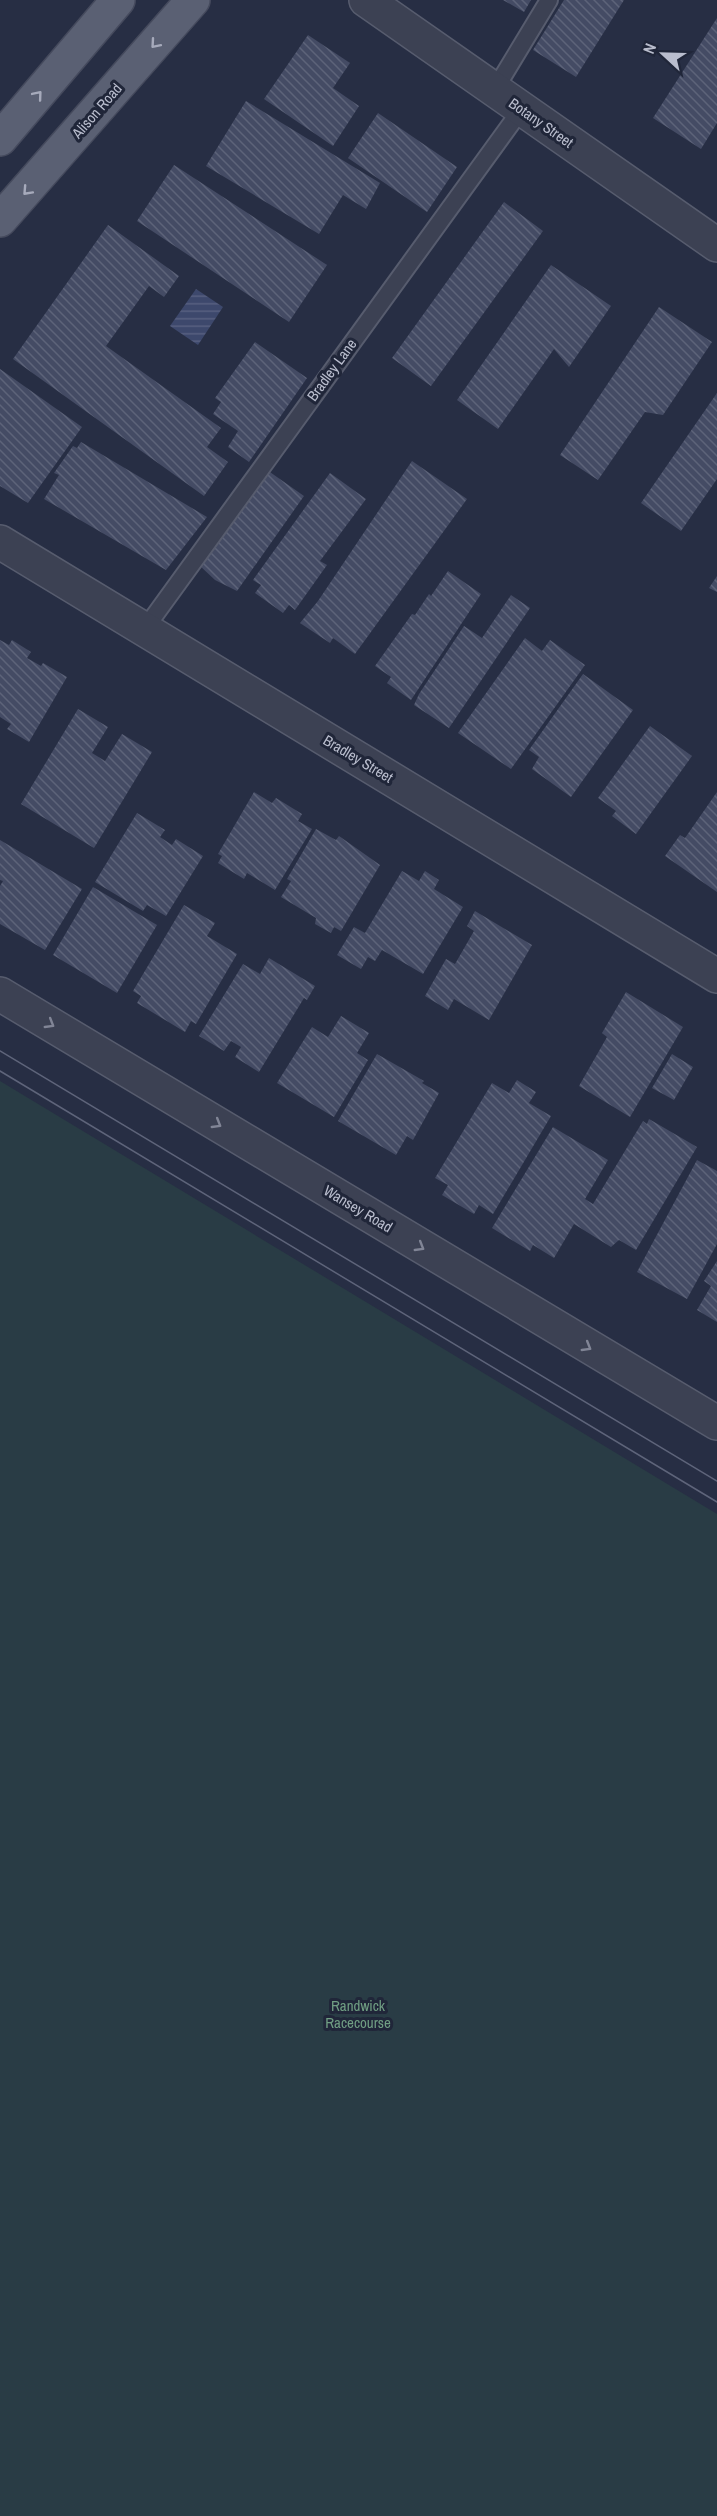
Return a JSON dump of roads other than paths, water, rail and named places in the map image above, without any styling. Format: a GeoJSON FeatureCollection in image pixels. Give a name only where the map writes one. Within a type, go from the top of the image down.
{"type":"FeatureCollection","features":[{"type":"Feature","properties":{"kind":"main road"},"geometry":{"type":"LineString","coordinates":[[0,139],[118,0]]}},
{"type":"Feature","properties":{"kind":"main road","name":"Alison Road"},"geometry":{"type":"LineString","coordinates":[[0,220],[193,0]]}},
{"type":"Feature","properties":{"kind":"street","name":"Botany Street"},"geometry":{"type":"LineString","coordinates":[[366,0],[717,245]]}},
{"type":"Feature","properties":{"kind":"street","name":"Bradley Street"},"geometry":{"type":"LineString","coordinates":[[0,542],[717,976]]}},
{"type":"Feature","properties":{"kind":"street","name":"Wansey Road"},"geometry":{"type":"LineString","coordinates":[[0,994],[717,1423]]}},
{"type":"Feature","properties":{"kind":"lane"},"geometry":{"type":"LineString","coordinates":[[494,91],[549,0]]}},
{"type":"Feature","properties":{"kind":"lane","name":"Bradley Lane"},"geometry":{"type":"LineString","coordinates":[[144,630],[521,110]]}},
{"type":"Feature","properties":{"kind":"water"},"geometry":{"type":"Polygon","coordinates":[[[196,289],[223,307],[198,345],[170,326],[196,289]]]}},
{"type":"Feature","properties":{"kind":"tram line"},"geometry":{"type":"LineString","coordinates":[[0,1051],[717,1481]]}},
{"type":"Feature","properties":{"kind":"tram line"},"geometry":{"type":"LineString","coordinates":[[0,1071],[717,1502]]}},
{"type":"Feature","properties":{"kind":"park label","name":"Randwick Racecourse"},"geometry":{"type":"Point","coordinates":[358,2014]}}]}
